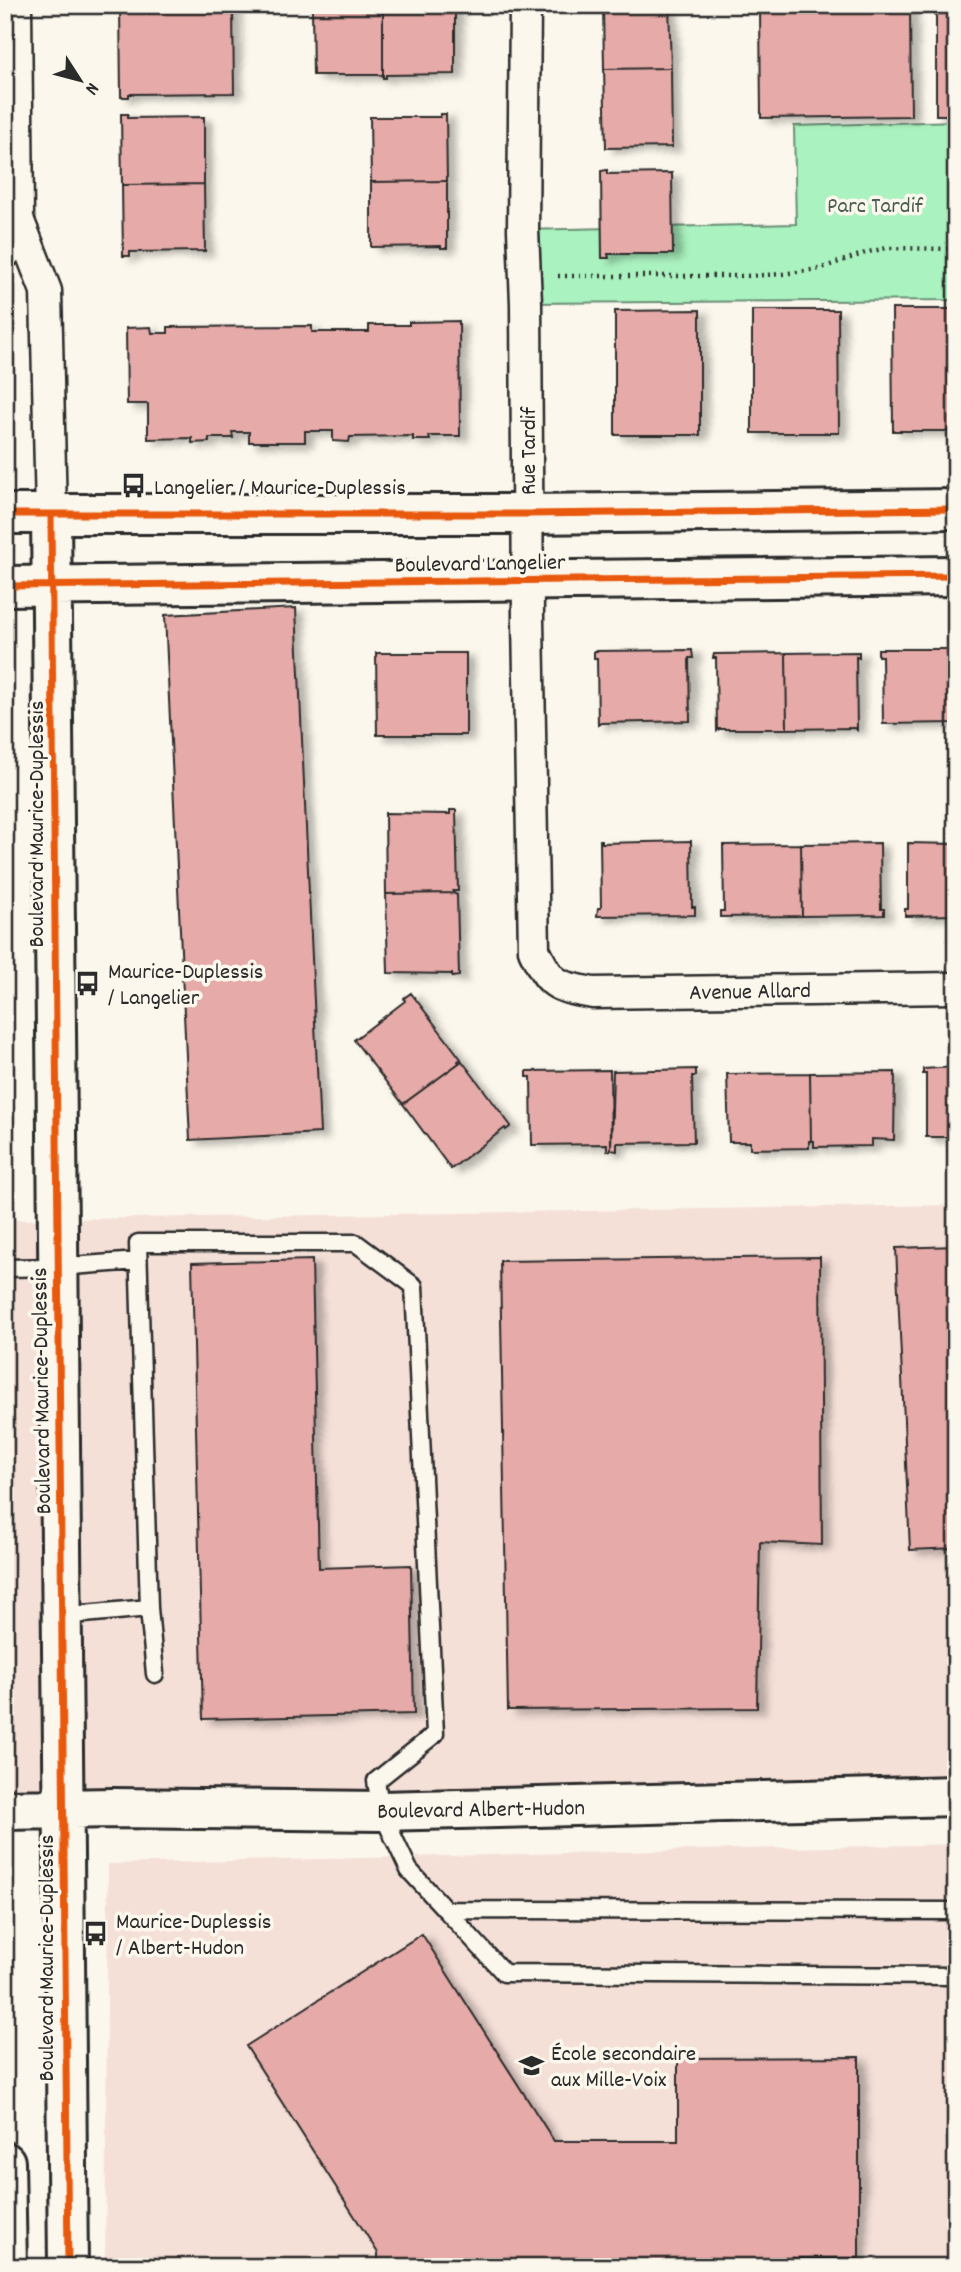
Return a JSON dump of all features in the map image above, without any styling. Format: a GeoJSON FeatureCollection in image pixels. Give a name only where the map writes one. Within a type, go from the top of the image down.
{"type":"FeatureCollection","features":[{"type":"Feature","properties":{"kind":"street","name":"Boulevard Maurice-Duplessis"},"geometry":{"type":"LineString","coordinates":[[16,5],[18,219],[46,291],[52,587],[68,2267]]}},
{"type":"Feature","properties":{"kind":"street","name":"Rue Tardif"},"geometry":{"type":"LineString","coordinates":[[525,5],[524,276],[533,939],[534,950],[548,978]]}},
{"type":"Feature","properties":{"kind":"street","name":"Boulevard Maurice-Duplessis"},"geometry":{"type":"LineString","coordinates":[[5,253],[18,219]]}},
{"type":"Feature","properties":{"kind":"street","name":"Boulevard Langelier"},"geometry":{"type":"LineString","coordinates":[[5,514],[527,514],[956,509]]}},
{"type":"Feature","properties":{"kind":"street","name":"Boulevard Langelier"},"geometry":{"type":"LineString","coordinates":[[5,586],[956,576]]}},
{"type":"Feature","properties":{"kind":"street","name":"Avenue Allard"},"geometry":{"type":"LineString","coordinates":[[548,978],[568,989],[593,993],[956,988]]}},
{"type":"Feature","properties":{"kind":"street","name":"Boulevard Albert-Hudon"},"geometry":{"type":"LineString","coordinates":[[5,1810],[113,1808],[381,1811],[956,1796]]}},
{"type":"Feature","properties":{"kind":"street"},"geometry":{"type":"LineString","coordinates":[[5,2162],[7,2267]]}},
{"type":"Feature","properties":{"kind":"lane"},"geometry":{"type":"LineString","coordinates":[[155,1674],[149,1608],[138,1243],[356,1243],[414,1286],[435,1734],[376,1781],[381,1811],[409,1870],[504,1973],[956,1976]]}},
{"type":"Feature","properties":{"kind":"lane","name":"Boulevard Maurice-Duplessis"},"geometry":{"type":"LineString","coordinates":[[5,1268],[138,1261]]}},
{"type":"Feature","properties":{"kind":"lane"},"geometry":{"type":"LineString","coordinates":[[62,1616],[149,1608]]}},
{"type":"Feature","properties":{"kind":"lane"},"geometry":{"type":"LineString","coordinates":[[446,1910],[956,1911]]}},
{"type":"Feature","properties":{"kind":"path"},"geometry":{"type":"LineString","coordinates":[[524,276],[770,275],[819,269],[887,248],[956,249]]}},
{"type":"Feature","properties":{"kind":"shaded area"},"geometry":{"type":"Polygon","coordinates":[[[956,1205],[956,1794],[5,1810],[5,1220],[956,1205]]]}},
{"type":"Feature","properties":{"kind":"shaded area","name":"École secondaire aux Mille-Voix"},"geometry":{"type":"Polygon","coordinates":[[[956,1844],[956,2267],[105,2267],[108,1864],[956,1844]]]}},
{"type":"Feature","properties":{"kind":"green space","name":"Parc Tardif"},"geometry":{"type":"Polygon","coordinates":[[[956,121],[956,300],[526,303],[523,230],[796,224],[794,126],[956,121]]]}},
{"type":"Feature","properties":{"kind":"building"},"geometry":{"type":"Polygon","coordinates":[[[120,5],[233,5],[234,93],[129,94],[129,97],[121,97],[120,5]]]}},
{"type":"Feature","properties":{"kind":"building"},"geometry":{"type":"Polygon","coordinates":[[[309,5],[383,5],[383,78],[382,75],[313,75],[312,8],[309,8],[309,5]]]}},
{"type":"Feature","properties":{"kind":"building"},"geometry":{"type":"Polygon","coordinates":[[[383,5],[458,5],[458,8],[455,8],[455,74],[386,75],[386,78],[383,78],[383,5]]]}},
{"type":"Feature","properties":{"kind":"building"},"geometry":{"type":"Polygon","coordinates":[[[603,5],[669,5],[671,68],[604,69],[603,5]]]}},
{"type":"Feature","properties":{"kind":"building"},"geometry":{"type":"Polygon","coordinates":[[[910,6],[911,116],[761,118],[760,9],[910,6]]]}},
{"type":"Feature","properties":{"kind":"building"},"geometry":{"type":"Polygon","coordinates":[[[936,8],[956,8],[956,115],[936,115],[936,8]]]}},
{"type":"Feature","properties":{"kind":"building"},"geometry":{"type":"Polygon","coordinates":[[[671,68],[672,147],[606,148],[604,69],[671,68]]]}},
{"type":"Feature","properties":{"kind":"building"},"geometry":{"type":"Polygon","coordinates":[[[121,114],[128,114],[128,118],[204,117],[204,184],[122,185],[121,114]]]}},
{"type":"Feature","properties":{"kind":"building"},"geometry":{"type":"Polygon","coordinates":[[[440,114],[446,114],[447,181],[371,182],[370,117],[440,117],[440,114]]]}},
{"type":"Feature","properties":{"kind":"building"},"geometry":{"type":"Polygon","coordinates":[[[607,170],[607,174],[672,173],[673,254],[608,254],[609,258],[602,258],[601,171],[607,170]]]}},
{"type":"Feature","properties":{"kind":"building"},"geometry":{"type":"Polygon","coordinates":[[[447,181],[447,248],[371,247],[371,182],[447,181]]]}},
{"type":"Feature","properties":{"kind":"building"},"geometry":{"type":"Polygon","coordinates":[[[204,184],[205,251],[130,252],[130,256],[123,256],[122,185],[204,184]]]}},
{"type":"Feature","properties":{"kind":"building"},"geometry":{"type":"Polygon","coordinates":[[[892,309],[956,309],[956,431],[893,431],[892,309]]]}},
{"type":"Feature","properties":{"kind":"building"},"geometry":{"type":"Polygon","coordinates":[[[700,310],[700,435],[615,435],[615,311],[700,310]]]}},
{"type":"Feature","properties":{"kind":"building"},"geometry":{"type":"Polygon","coordinates":[[[752,310],[838,310],[839,433],[752,433],[752,310]]]}},
{"type":"Feature","properties":{"kind":"building"},"geometry":{"type":"Polygon","coordinates":[[[459,321],[460,436],[429,436],[430,440],[413,440],[413,436],[350,437],[349,442],[333,441],[333,431],[305,431],[305,442],[249,442],[249,432],[232,432],[233,438],[209,438],[209,442],[192,443],[192,438],[148,439],[148,404],[127,404],[126,328],[151,327],[152,333],[168,333],[168,327],[312,326],[312,332],[369,332],[369,325],[459,321]]]}},
{"type":"Feature","properties":{"kind":"building"},"geometry":{"type":"Polygon","coordinates":[[[296,608],[320,1133],[190,1140],[165,615],[296,608]]]}},
{"type":"Feature","properties":{"kind":"building"},"geometry":{"type":"Polygon","coordinates":[[[878,649],[956,649],[956,723],[883,724],[882,656],[878,656],[878,649]]]}},
{"type":"Feature","properties":{"kind":"building"},"geometry":{"type":"Polygon","coordinates":[[[692,650],[693,658],[689,658],[690,721],[598,725],[597,659],[594,659],[594,651],[692,650]]]}},
{"type":"Feature","properties":{"kind":"building"},"geometry":{"type":"Polygon","coordinates":[[[859,652],[859,658],[856,657],[857,730],[787,729],[786,653],[859,652]]]}},
{"type":"Feature","properties":{"kind":"building"},"geometry":{"type":"Polygon","coordinates":[[[376,653],[466,653],[466,735],[377,735],[376,653]]]}},
{"type":"Feature","properties":{"kind":"building"},"geometry":{"type":"Polygon","coordinates":[[[786,653],[787,729],[717,731],[714,654],[786,653]]]}},
{"type":"Feature","properties":{"kind":"building"},"geometry":{"type":"Polygon","coordinates":[[[450,810],[456,810],[458,891],[386,894],[385,813],[450,814],[450,810]]]}},
{"type":"Feature","properties":{"kind":"building"},"geometry":{"type":"Polygon","coordinates":[[[600,840],[602,843],[691,841],[692,907],[695,907],[695,915],[597,916],[598,908],[601,908],[600,840]]]}},
{"type":"Feature","properties":{"kind":"building"},"geometry":{"type":"Polygon","coordinates":[[[880,843],[881,909],[884,909],[884,915],[802,916],[801,844],[880,843]]]}},
{"type":"Feature","properties":{"kind":"building"},"geometry":{"type":"Polygon","coordinates":[[[908,843],[956,844],[956,915],[905,916],[905,909],[908,909],[908,843]]]}},
{"type":"Feature","properties":{"kind":"building"},"geometry":{"type":"Polygon","coordinates":[[[801,844],[802,916],[720,917],[720,911],[724,911],[723,845],[801,844]]]}},
{"type":"Feature","properties":{"kind":"building"},"geometry":{"type":"Polygon","coordinates":[[[386,894],[457,895],[459,976],[388,973],[386,894]]]}},
{"type":"Feature","properties":{"kind":"building"},"geometry":{"type":"Polygon","coordinates":[[[411,993],[461,1059],[403,1104],[354,1040],[405,1001],[404,998],[411,993]]]}},
{"type":"Feature","properties":{"kind":"building"},"geometry":{"type":"Polygon","coordinates":[[[462,1061],[511,1126],[451,1169],[403,1104],[462,1061]]]}},
{"type":"Feature","properties":{"kind":"building"},"geometry":{"type":"Polygon","coordinates":[[[956,1067],[956,1137],[926,1137],[926,1074],[923,1074],[923,1069],[956,1067]]]}},
{"type":"Feature","properties":{"kind":"building"},"geometry":{"type":"Polygon","coordinates":[[[696,1069],[696,1076],[692,1076],[694,1142],[617,1143],[617,1151],[611,1150],[613,1071],[696,1069]]]}},
{"type":"Feature","properties":{"kind":"building"},"geometry":{"type":"Polygon","coordinates":[[[610,1070],[611,1150],[607,1151],[607,1144],[532,1145],[531,1077],[527,1077],[527,1071],[610,1070]]]}},
{"type":"Feature","properties":{"kind":"building"},"geometry":{"type":"Polygon","coordinates":[[[895,1072],[894,1140],[872,1139],[872,1146],[814,1147],[814,1141],[811,1141],[810,1073],[895,1072]]]}},
{"type":"Feature","properties":{"kind":"building"},"geometry":{"type":"Polygon","coordinates":[[[810,1073],[809,1148],[750,1149],[750,1142],[729,1142],[727,1074],[810,1073]]]}},
{"type":"Feature","properties":{"kind":"building"},"geometry":{"type":"Polygon","coordinates":[[[956,1246],[956,1548],[910,1550],[896,1248],[956,1246]]]}},
{"type":"Feature","properties":{"kind":"building"},"geometry":{"type":"Polygon","coordinates":[[[820,1257],[822,1545],[760,1542],[757,1708],[508,1710],[500,1261],[820,1257]]]}},
{"type":"Feature","properties":{"kind":"building"},"geometry":{"type":"Polygon","coordinates":[[[312,1260],[319,1568],[411,1565],[414,1714],[203,1719],[192,1263],[312,1260]]]}},
{"type":"Feature","properties":{"kind":"building"},"geometry":{"type":"Polygon","coordinates":[[[422,1934],[554,2141],[678,2141],[678,2058],[859,2057],[859,2258],[790,2258],[790,2267],[378,2267],[378,2253],[246,2046],[422,1934]]]}},
{"type":"Feature","properties":{"kind":"cycle path"},"geometry":{"type":"LineString","coordinates":[[5,514],[527,514],[956,509]]}},
{"type":"Feature","properties":{"kind":"cycle path"},"geometry":{"type":"LineString","coordinates":[[51,515],[68,2267]]}},
{"type":"Feature","properties":{"kind":"cycle path"},"geometry":{"type":"LineString","coordinates":[[5,586],[956,576]]}},
{"type":"Feature","properties":{"kind":"cycle path"},"geometry":{"type":"LineString","coordinates":[[5,2162],[7,2267]]}},
{"type":"Feature","properties":{"kind":"place","name":"Langelier / Maurice-Duplessis"},"geometry":{"type":"Point","coordinates":[134,486]}},
{"type":"Feature","properties":{"kind":"place","name":"Maurice-Duplessis / Langelier"},"geometry":{"type":"Point","coordinates":[88,983]}},
{"type":"Feature","properties":{"kind":"place","name":"Maurice-Duplessis / Albert-Hudon"},"geometry":{"type":"Point","coordinates":[96,1933]}},
{"type":"Feature","properties":{"kind":"place","name":"École secondaire aux Mille-Voix"},"geometry":{"type":"Point","coordinates":[531,2065]}}]}
